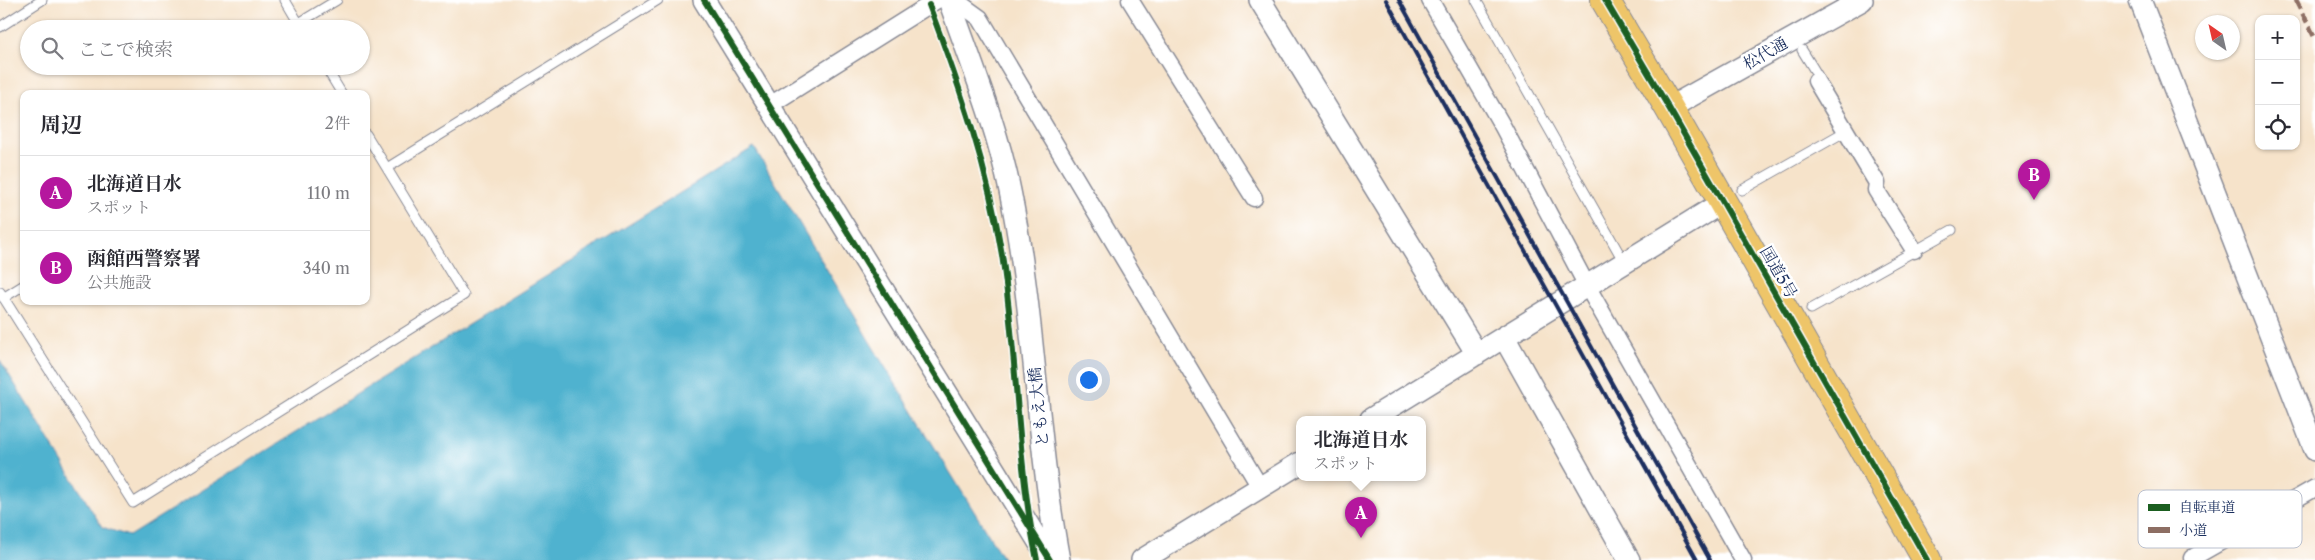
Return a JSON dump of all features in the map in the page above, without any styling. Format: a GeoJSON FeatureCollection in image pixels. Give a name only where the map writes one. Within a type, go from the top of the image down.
{"type":"FeatureCollection","features":[{"type":"Feature","properties":{"kind":"highway","name":"国道5号"},"geometry":{"type":"LineString","coordinates":[[1605,0],[1669,108],[1732,196],[1927,560]]}},
{"type":"Feature","properties":{"kind":"street"},"geometry":{"type":"LineString","coordinates":[[704,0],[1050,560]]}},
{"type":"Feature","properties":{"kind":"street"},"geometry":{"type":"LineString","coordinates":[[770,105],[937,0]]}},
{"type":"Feature","properties":{"kind":"street","name":"ともえ大橋"},"geometry":{"type":"LineString","coordinates":[[949,0],[996,134],[1010,190],[1022,254],[1049,506],[1059,560]]}},
{"type":"Feature","properties":{"kind":"street"},"geometry":{"type":"LineString","coordinates":[[955,0],[980,18],[1260,487]]}},
{"type":"Feature","properties":{"kind":"street"},"geometry":{"type":"LineString","coordinates":[[1130,0],[1254,198]]}},
{"type":"Feature","properties":{"kind":"street"},"geometry":{"type":"LineString","coordinates":[[1260,0],[1477,354]]}},
{"type":"Feature","properties":{"kind":"street"},"geometry":{"type":"LineString","coordinates":[[1430,0],[1503,127],[1587,286],[1743,560]]}},
{"type":"Feature","properties":{"kind":"street","name":"松代通"},"geometry":{"type":"LineString","coordinates":[[1669,108],[1862,0]]}},
{"type":"Feature","properties":{"kind":"street"},"geometry":{"type":"LineString","coordinates":[[2140,0],[2315,450]]}},
{"type":"Feature","properties":{"kind":"street"},"geometry":{"type":"LineString","coordinates":[[1816,81],[1877,183],[1876,190],[1914,250]]}},
{"type":"Feature","properties":{"kind":"street"},"geometry":{"type":"LineString","coordinates":[[1376,416],[1732,196]]}},
{"type":"Feature","properties":{"kind":"street"},"geometry":{"type":"LineString","coordinates":[[1504,337],[1629,560]]}},
{"type":"Feature","properties":{"kind":"street"},"geometry":{"type":"LineString","coordinates":[[1142,560],[1296,465]]}},
{"type":"Feature","properties":{"kind":"street"},"geometry":{"type":"LineString","coordinates":[[2302,495],[2315,488]]}},
{"type":"Feature","properties":{"kind":"street"},"geometry":{"type":"LineString","coordinates":[[2193,560],[2192,558],[2210,548]]}},
{"type":"Feature","properties":{"kind":"lane"},"geometry":{"type":"LineString","coordinates":[[0,27],[42,0]]}},
{"type":"Feature","properties":{"kind":"lane"},"geometry":{"type":"LineString","coordinates":[[285,0],[297,20]]}},
{"type":"Feature","properties":{"kind":"lane"},"geometry":{"type":"LineString","coordinates":[[309,20],[337,0]]}},
{"type":"Feature","properties":{"kind":"lane"},"geometry":{"type":"LineString","coordinates":[[387,168],[658,0]]}},
{"type":"Feature","properties":{"kind":"lane"},"geometry":{"type":"LineString","coordinates":[[1476,0],[1624,263]]}},
{"type":"Feature","properties":{"kind":"lane"},"geometry":{"type":"LineString","coordinates":[[1802,50],[1818,76],[1816,81]]}},
{"type":"Feature","properties":{"kind":"lane"},"geometry":{"type":"LineString","coordinates":[[330,75],[340,90]]}},
{"type":"Feature","properties":{"kind":"lane"},"geometry":{"type":"LineString","coordinates":[[1732,196],[1846,131]]}},
{"type":"Feature","properties":{"kind":"lane"},"geometry":{"type":"LineString","coordinates":[[20,288],[2,295],[133,503],[464,295],[370,140]]}},
{"type":"Feature","properties":{"kind":"lane"},"geometry":{"type":"LineString","coordinates":[[1811,310],[1952,230]]}},
{"type":"Feature","properties":{"kind":"water"},"geometry":{"type":"Polygon","coordinates":[[[754,147],[879,357],[1004,560],[0,560],[0,360],[102,527],[129,536],[754,147]]]}},
{"type":"Feature","properties":{"kind":"railway"},"geometry":{"type":"LineString","coordinates":[[1386,0],[1697,560]]}},
{"type":"Feature","properties":{"kind":"railway"},"geometry":{"type":"LineString","coordinates":[[1399,0],[1710,560]]}},
{"type":"Feature","properties":{"kind":"marked path"},"geometry":{"type":"LineString","coordinates":[[2296,0],[2315,38]]}},
{"type":"Feature","properties":{"kind":"cycle path"},"geometry":{"type":"LineString","coordinates":[[704,0],[1050,560]]}},
{"type":"Feature","properties":{"kind":"cycle path"},"geometry":{"type":"LineString","coordinates":[[1605,0],[1669,108],[1927,560]]}},
{"type":"Feature","properties":{"kind":"cycle path"},"geometry":{"type":"LineString","coordinates":[[929,5],[972,128],[996,223],[1007,293],[1025,484],[1037,560]]}},
{"type":"Feature","properties":{"kind":"place","name":"函館西警察署"},"geometry":{"type":"Point","coordinates":[2034,200]}},
{"type":"Feature","properties":{"kind":"place","name":"北海道日水"},"geometry":{"type":"Point","coordinates":[1361,538]}}]}
